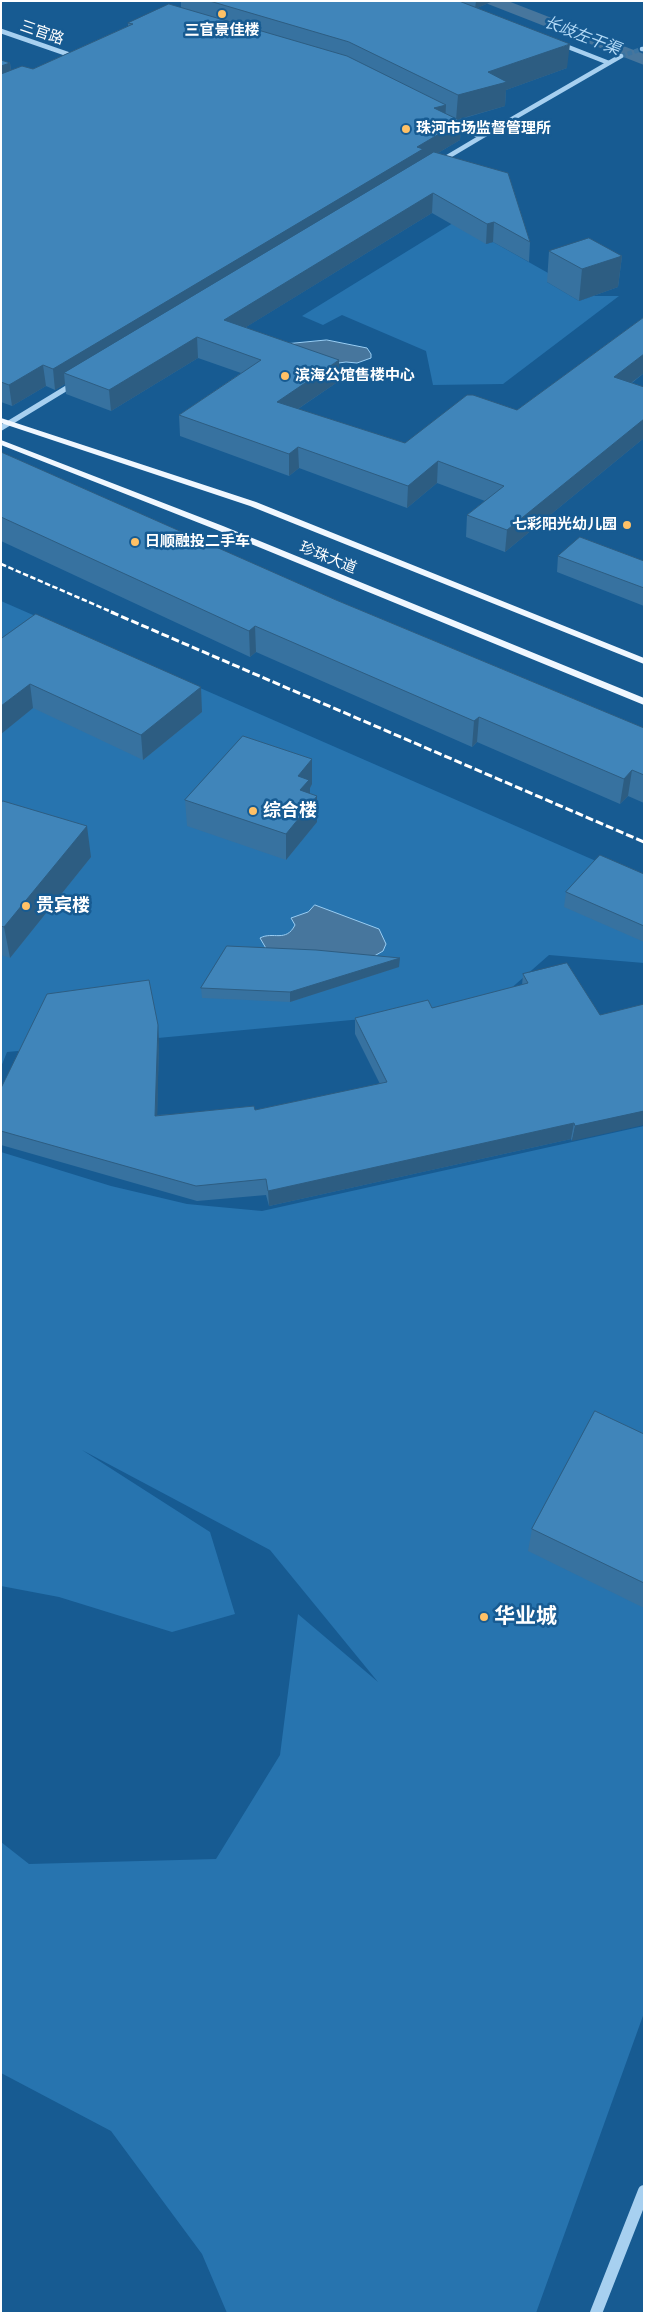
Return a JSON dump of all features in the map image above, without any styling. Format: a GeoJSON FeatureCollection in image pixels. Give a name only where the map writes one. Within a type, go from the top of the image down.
{"type":"FeatureCollection","features":[{"type":"Feature","properties":{"kind":"main road","name":"珍珠大道"},"geometry":{"type":"LineString","coordinates":[[4,424],[253,504],[644,661]]}},
{"type":"Feature","properties":{"kind":"main road","name":"珍珠大道"},"geometry":{"type":"LineString","coordinates":[[1,442],[220,528],[644,702]]}},
{"type":"Feature","properties":{"kind":"street","name":"三官路"},"geometry":{"type":"LineString","coordinates":[[1,31],[76,57]]}},
{"type":"Feature","properties":{"kind":"street"},"geometry":{"type":"LineString","coordinates":[[549,40],[609,63]]}},
{"type":"Feature","properties":{"kind":"street"},"geometry":{"type":"LineString","coordinates":[[68,60],[85,53]]}},
{"type":"Feature","properties":{"kind":"street"},"geometry":{"type":"LineString","coordinates":[[430,167],[621,56]]}},
{"type":"Feature","properties":{"kind":"street"},"geometry":{"type":"LineString","coordinates":[[447,119],[481,137]]}},
{"type":"Feature","properties":{"kind":"street"},"geometry":{"type":"LineString","coordinates":[[4,424],[84,377]]}},
{"type":"Feature","properties":{"kind":"street"},"geometry":{"type":"LineString","coordinates":[[596,2313],[644,2191]]}},
{"type":"Feature","properties":{"kind":"shaded area"},"geometry":{"type":"Polygon","coordinates":[[[466,215],[486,244],[493,242],[557,278],[547,282],[579,301],[593,296],[619,296],[503,384],[433,385],[426,351],[342,315],[323,325],[302,316],[466,215]]]}},
{"type":"Feature","properties":{"kind":"shaded area"},"geometry":{"type":"Polygon","coordinates":[[[327,340],[367,348],[371,358],[357,363],[346,362],[323,365],[287,344],[327,340]]]}},
{"type":"Feature","properties":{"kind":"shaded area"},"geometry":{"type":"Polygon","coordinates":[[[1,601],[644,882],[644,963],[549,955],[492,1005],[427,1013],[7,1052],[1,1067],[1,601]]]}},
{"type":"Feature","properties":{"kind":"shaded area"},"geometry":{"type":"Polygon","coordinates":[[[315,905],[379,929],[386,944],[383,951],[369,959],[267,950],[260,938],[288,934],[295,925],[291,918],[308,912],[315,905]]]}},
{"type":"Feature","properties":{"kind":"shaded area"},"geometry":{"type":"Polygon","coordinates":[[[644,1126],[644,2013],[536,2313],[227,2313],[202,2254],[111,2131],[1,2073],[1,1842],[29,1864],[216,1859],[280,1755],[298,1614],[378,1682],[270,1550],[82,1450],[210,1532],[235,1614],[172,1632],[59,1597],[1,1586],[1,1152],[111,1186],[187,1204],[262,1211],[644,1126]]]}},
{"type":"Feature","properties":{"kind":"building"},"geometry":{"type":"Polygon","coordinates":[[[210,1],[459,1],[570,44],[488,72],[507,82],[458,95],[349,42],[210,1]]]}},
{"type":"Feature","properties":{"kind":"building"},"geometry":{"type":"Polygon","coordinates":[[[169,4],[347,56],[446,105],[434,108],[461,121],[417,147],[423,149],[53,369],[43,365],[9,385],[1,382],[1,74],[22,66],[33,69],[133,24],[128,23],[169,4]]]}},
{"type":"Feature","properties":{"kind":"building"},"geometry":{"type":"Polygon","coordinates":[[[1,60],[10,63],[1,66],[1,60]]]}},
{"type":"Feature","properties":{"kind":"building"},"geometry":{"type":"Polygon","coordinates":[[[434,152],[508,173],[530,242],[494,222],[487,224],[433,193],[224,320],[339,360],[277,402],[405,443],[467,395],[473,395],[517,410],[644,317],[644,354],[614,377],[644,387],[644,419],[507,530],[467,515],[504,486],[438,461],[408,486],[298,447],[289,454],[179,415],[261,360],[197,337],[109,390],[64,373],[434,152]]]}},
{"type":"Feature","properties":{"kind":"building"},"geometry":{"type":"Polygon","coordinates":[[[589,238],[622,256],[582,269],[549,251],[589,238]]]}},
{"type":"Feature","properties":{"kind":"building"},"geometry":{"type":"Polygon","coordinates":[[[1,452],[336,600],[644,728],[644,775],[632,770],[624,779],[479,717],[474,721],[255,626],[249,631],[1,517],[1,452]]]}},
{"type":"Feature","properties":{"kind":"building"},"geometry":{"type":"Polygon","coordinates":[[[580,537],[644,561],[644,588],[558,556],[580,537]]]}},
{"type":"Feature","properties":{"kind":"building"},"geometry":{"type":"Polygon","coordinates":[[[36,614],[201,687],[141,735],[30,684],[1,706],[1,639],[36,614]]]}},
{"type":"Feature","properties":{"kind":"building"},"geometry":{"type":"Polygon","coordinates":[[[243,736],[312,759],[298,776],[309,780],[300,790],[317,796],[286,834],[185,800],[243,736]]]}},
{"type":"Feature","properties":{"kind":"building"},"geometry":{"type":"Polygon","coordinates":[[[3,801],[87,826],[4,927],[1,926],[1,803],[3,801]]]}},
{"type":"Feature","properties":{"kind":"building"},"geometry":{"type":"Polygon","coordinates":[[[600,855],[644,874],[644,926],[566,892],[600,855]]]}},
{"type":"Feature","properties":{"kind":"building"},"geometry":{"type":"Polygon","coordinates":[[[227,946],[316,950],[400,958],[290,992],[201,988],[227,946]]]}},
{"type":"Feature","properties":{"kind":"building"},"geometry":{"type":"Polygon","coordinates":[[[567,963],[600,1015],[644,1004],[644,1111],[575,1126],[574,1123],[268,1191],[266,1179],[196,1186],[1,1131],[1,1088],[47,994],[149,980],[158,1025],[155,1116],[254,1106],[255,1110],[387,1082],[355,1018],[428,1000],[432,1008],[528,983],[523,974],[567,963]]]}},
{"type":"Feature","properties":{"kind":"building"},"geometry":{"type":"Polygon","coordinates":[[[595,1411],[644,1434],[644,1583],[532,1529],[595,1411]]]}},
{"type":"Feature","properties":{"kind":"waterway","name":"长歧左干渠"},"geometry":{"type":"LineString","coordinates":[[493,1],[600,41],[644,60]]}},
{"type":"Feature","properties":{"kind":"tunnel"},"geometry":{"type":"LineString","coordinates":[[621,56],[642,49]]}},
{"type":"Feature","properties":{"kind":"railway"},"geometry":{"type":"LineString","coordinates":[[1,564],[114,613]]}},
{"type":"Feature","properties":{"kind":"railway"},"geometry":{"type":"LineString","coordinates":[[111,612],[644,842]]}},
{"type":"Feature","properties":{"kind":"place","name":"三官景佳楼"},"geometry":{"type":"Point","coordinates":[222,14]}},
{"type":"Feature","properties":{"kind":"place","name":"珠河市场监督管理所"},"geometry":{"type":"Point","coordinates":[406,129]}},
{"type":"Feature","properties":{"kind":"place","name":"滨海公馆售楼中心"},"geometry":{"type":"Point","coordinates":[285,376]}},
{"type":"Feature","properties":{"kind":"place","name":"七彩阳光幼儿园"},"geometry":{"type":"Point","coordinates":[627,525]}},
{"type":"Feature","properties":{"kind":"place","name":"日顺融投二手车"},"geometry":{"type":"Point","coordinates":[135,542]}},
{"type":"Feature","properties":{"kind":"place","name":"综合楼"},"geometry":{"type":"Point","coordinates":[253,811]}},
{"type":"Feature","properties":{"kind":"place","name":"贵宾楼"},"geometry":{"type":"Point","coordinates":[26,906]}},
{"type":"Feature","properties":{"kind":"place","name":"华业城"},"geometry":{"type":"Point","coordinates":[484,1617]}}]}
